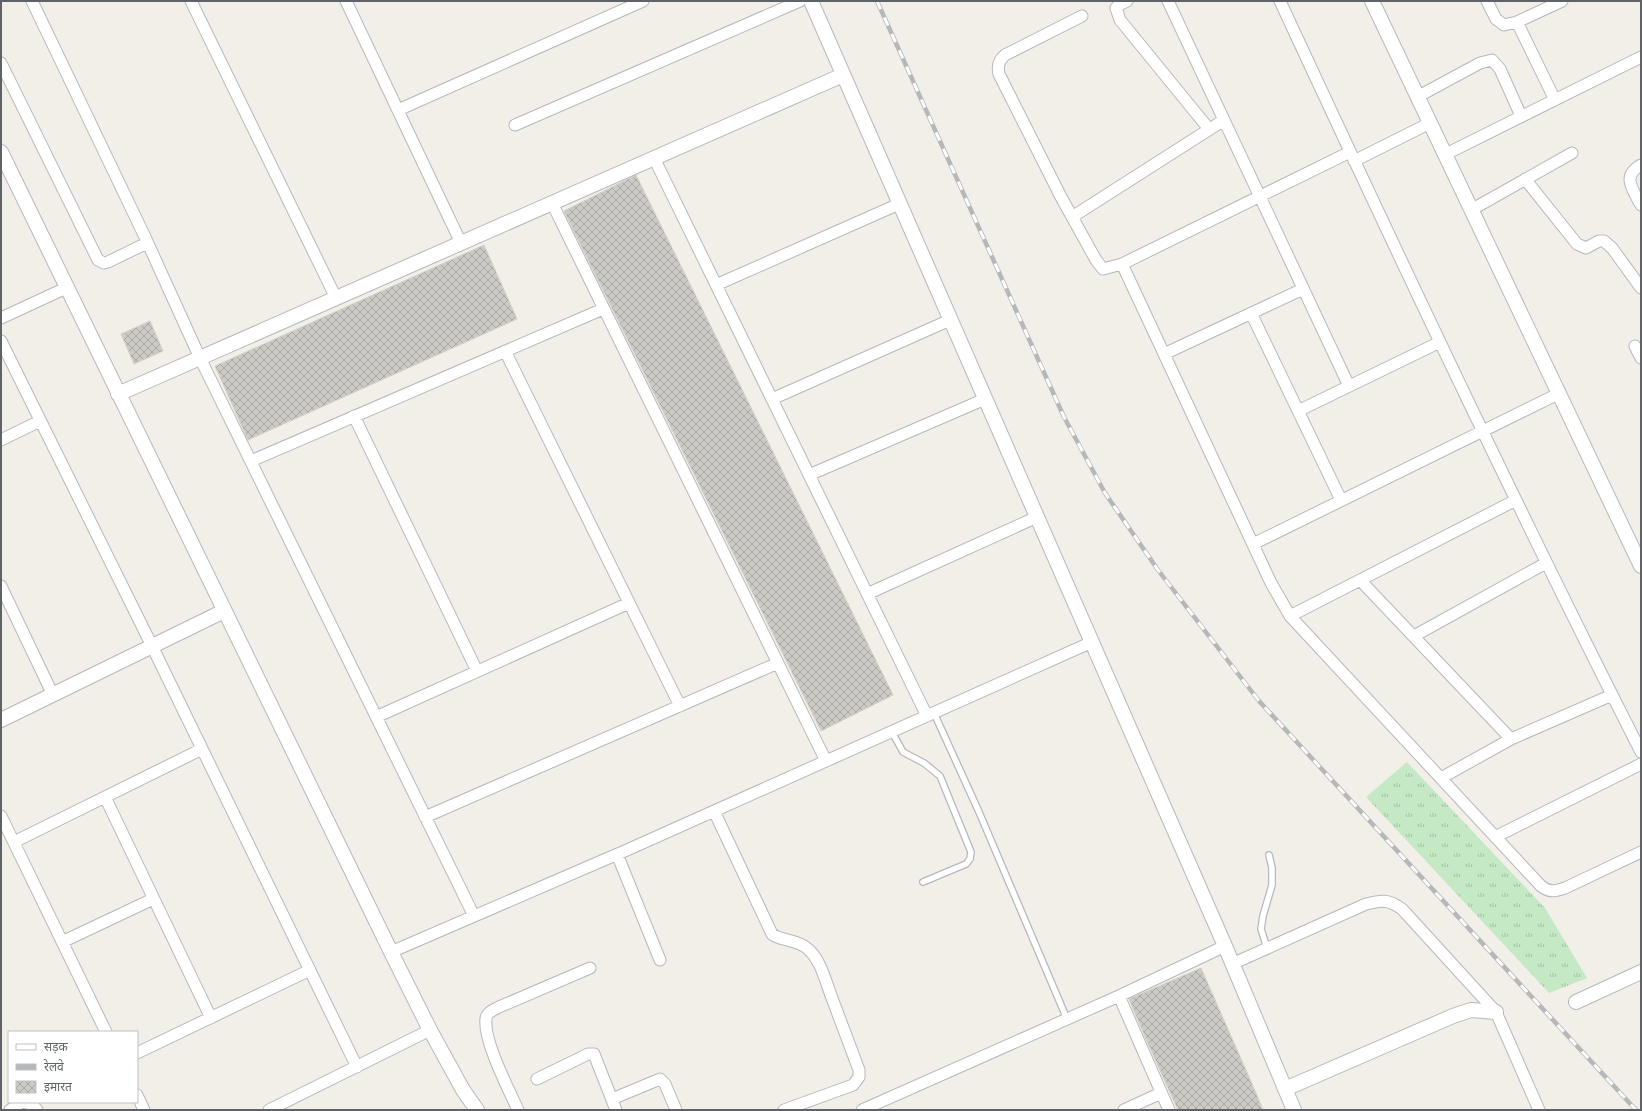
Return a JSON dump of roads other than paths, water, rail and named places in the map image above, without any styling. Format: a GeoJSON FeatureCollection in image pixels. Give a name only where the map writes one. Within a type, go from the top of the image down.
{"type":"FeatureCollection","features":[{"type":"Feature","properties":{"kind":"street"},"geometry":{"type":"LineString","coordinates":[[32,1],[148,242],[200,358],[474,916]]}},
{"type":"Feature","properties":{"kind":"street"},"geometry":{"type":"LineString","coordinates":[[191,1],[336,298]]}},
{"type":"Feature","properties":{"kind":"street"},"geometry":{"type":"LineString","coordinates":[[346,1],[461,243]]}},
{"type":"Feature","properties":{"kind":"street"},"geometry":{"type":"LineString","coordinates":[[398,110],[643,1]]}},
{"type":"Feature","properties":{"kind":"street"},"geometry":{"type":"LineString","coordinates":[[515,125],[800,1]]}},
{"type":"Feature","properties":{"kind":"street"},"geometry":{"type":"LineString","coordinates":[[811,1],[1225,946],[1294,1110]]}},
{"type":"Feature","properties":{"kind":"street"},"geometry":{"type":"LineString","coordinates":[[1127,1],[1116,8],[1120,20],[1209,129]]}},
{"type":"Feature","properties":{"kind":"street"},"geometry":{"type":"LineString","coordinates":[[1168,1],[1349,386]]}},
{"type":"Feature","properties":{"kind":"street"},"geometry":{"type":"LineString","coordinates":[[1280,1],[1440,342],[1546,563],[1641,752]]}},
{"type":"Feature","properties":{"kind":"street"},"geometry":{"type":"LineString","coordinates":[[1372,1],[1641,565]]}},
{"type":"Feature","properties":{"kind":"street"},"geometry":{"type":"LineString","coordinates":[[1487,1],[1499,23],[1504,25],[1517,22],[1562,1]]}},
{"type":"Feature","properties":{"kind":"street"},"geometry":{"type":"LineString","coordinates":[[1082,16],[1005,55],[1001,58],[998,68],[999,74],[1072,217],[1103,269],[1122,264],[1260,196],[1430,123]]}},
{"type":"Feature","properties":{"kind":"street"},"geometry":{"type":"LineString","coordinates":[[1517,22],[1555,100]]}},
{"type":"Feature","properties":{"kind":"street"},"geometry":{"type":"LineString","coordinates":[[1444,154],[1641,57]]}},
{"type":"Feature","properties":{"kind":"street"},"geometry":{"type":"LineString","coordinates":[[1417,97],[1480,63],[1492,60],[1500,68],[1521,116]]}},
{"type":"Feature","properties":{"kind":"street"},"geometry":{"type":"LineString","coordinates":[[1,63],[98,260],[104,263],[108,262],[148,242]]}},
{"type":"Feature","properties":{"kind":"street"},"geometry":{"type":"LineString","coordinates":[[118,394],[843,75]]}},
{"type":"Feature","properties":{"kind":"street"},"geometry":{"type":"LineString","coordinates":[[1072,217],[1224,120]]}},
{"type":"Feature","properties":{"kind":"street"},"geometry":{"type":"LineString","coordinates":[[1,152],[391,952],[430,1030],[463,1090],[477,1110]]}},
{"type":"Feature","properties":{"kind":"street"},"geometry":{"type":"LineString","coordinates":[[1471,210],[1572,152]]}},
{"type":"Feature","properties":{"kind":"street"},"geometry":{"type":"LineString","coordinates":[[654,158],[867,594],[930,715]]}},
{"type":"Feature","properties":{"kind":"street"},"geometry":{"type":"LineString","coordinates":[[1641,165],[1631,173],[1629,178],[1631,186],[1641,205]]}},
{"type":"Feature","properties":{"kind":"street"},"geometry":{"type":"LineString","coordinates":[[1525,179],[1577,244],[1586,248],[1599,241],[1604,241],[1612,248],[1641,288]]}},
{"type":"Feature","properties":{"kind":"street"},"geometry":{"type":"LineString","coordinates":[[552,203],[826,761]]}},
{"type":"Feature","properties":{"kind":"street"},"geometry":{"type":"LineString","coordinates":[[716,285],[899,204]]}},
{"type":"Feature","properties":{"kind":"street"},"geometry":{"type":"LineString","coordinates":[[1122,264],[1271,583],[1290,616],[1495,837],[1541,886],[1548,891],[1553,892],[1641,852]]}},
{"type":"Feature","properties":{"kind":"street"},"geometry":{"type":"LineString","coordinates":[[1,318],[66,288]]}},
{"type":"Feature","properties":{"kind":"street"},"geometry":{"type":"LineString","coordinates":[[1164,354],[1304,289]]}},
{"type":"Feature","properties":{"kind":"street"},"geometry":{"type":"LineString","coordinates":[[251,461],[603,309]]}},
{"type":"Feature","properties":{"kind":"street"},"geometry":{"type":"LineString","coordinates":[[1251,313],[1341,500]]}},
{"type":"Feature","properties":{"kind":"street"},"geometry":{"type":"LineString","coordinates":[[772,399],[950,320]]}},
{"type":"Feature","properties":{"kind":"street"},"geometry":{"type":"LineString","coordinates":[[1,341],[357,1066]]}},
{"type":"Feature","properties":{"kind":"street"},"geometry":{"type":"LineString","coordinates":[[1298,411],[1440,342]]}},
{"type":"Feature","properties":{"kind":"street"},"geometry":{"type":"LineString","coordinates":[[1635,346],[1641,358]]}},
{"type":"Feature","properties":{"kind":"street"},"geometry":{"type":"LineString","coordinates":[[505,351],[680,706]]}},
{"type":"Feature","properties":{"kind":"street"},"geometry":{"type":"LineString","coordinates":[[1253,544],[1560,393]]}},
{"type":"Feature","properties":{"kind":"street"},"geometry":{"type":"LineString","coordinates":[[809,475],[985,399]]}},
{"type":"Feature","properties":{"kind":"street"},"geometry":{"type":"LineString","coordinates":[[354,416],[477,671]]}},
{"type":"Feature","properties":{"kind":"street"},"geometry":{"type":"LineString","coordinates":[[1,440],[40,421]]}},
{"type":"Feature","properties":{"kind":"street"},"geometry":{"type":"LineString","coordinates":[[1290,616],[1516,500]]}},
{"type":"Feature","properties":{"kind":"street"},"geometry":{"type":"LineString","coordinates":[[867,594],[1037,517]]}},
{"type":"Feature","properties":{"kind":"street"},"geometry":{"type":"LineString","coordinates":[[1414,636],[1546,563]]}},
{"type":"Feature","properties":{"kind":"street"},"geometry":{"type":"LineString","coordinates":[[1360,580],[1512,739]]}},
{"type":"Feature","properties":{"kind":"street"},"geometry":{"type":"LineString","coordinates":[[1,586],[53,695]]}},
{"type":"Feature","properties":{"kind":"street"},"geometry":{"type":"LineString","coordinates":[[376,717],[629,602]]}},
{"type":"Feature","properties":{"kind":"street"},"geometry":{"type":"LineString","coordinates":[[1,720],[224,611]]}},
{"type":"Feature","properties":{"kind":"street"},"geometry":{"type":"LineString","coordinates":[[391,952],[617,854],[1092,642]]}},
{"type":"Feature","properties":{"kind":"street"},"geometry":{"type":"LineString","coordinates":[[425,817],[778,663]]}},
{"type":"Feature","properties":{"kind":"street"},"geometry":{"type":"LineString","coordinates":[[1441,778],[1512,739],[1612,695]]}},
{"type":"Feature","properties":{"kind":"street"},"geometry":{"type":"LineString","coordinates":[[14,842],[202,750]]}},
{"type":"Feature","properties":{"kind":"street"},"geometry":{"type":"LineString","coordinates":[[1495,837],[1641,764]]}},
{"type":"Feature","properties":{"kind":"street"},"geometry":{"type":"LineString","coordinates":[[105,797],[211,1018]]}},
{"type":"Feature","properties":{"kind":"street"},"geometry":{"type":"LineString","coordinates":[[714,811],[772,934],[774,936],[803,944],[814,956],[859,1070],[859,1077],[854,1085],[784,1110]]}},
{"type":"Feature","properties":{"kind":"street"},"geometry":{"type":"LineString","coordinates":[[1,816],[106,1031]]}},
{"type":"Feature","properties":{"kind":"street"},"geometry":{"type":"LineString","coordinates":[[617,854],[660,960]]}},
{"type":"Feature","properties":{"kind":"street"},"geometry":{"type":"LineString","coordinates":[[62,942],[153,898]]}},
{"type":"Feature","properties":{"kind":"street"},"geometry":{"type":"LineString","coordinates":[[1232,964],[1366,904],[1380,901],[1391,902],[1402,909],[1496,1012],[1539,1110]]}},
{"type":"Feature","properties":{"kind":"street"},"geometry":{"type":"LineString","coordinates":[[862,1110],[1119,996],[1225,946]]}},
{"type":"Feature","properties":{"kind":"street"},"geometry":{"type":"LineString","coordinates":[[518,1110],[498,1065],[491,1045],[486,1026],[487,1014],[498,1007],[590,968]]}},
{"type":"Feature","properties":{"kind":"street"},"geometry":{"type":"LineString","coordinates":[[138,1054],[310,970]]}},
{"type":"Feature","properties":{"kind":"street"},"geometry":{"type":"LineString","coordinates":[[1576,1002],[1641,972]]}},
{"type":"Feature","properties":{"kind":"street"},"geometry":{"type":"LineString","coordinates":[[1119,996],[1169,1110]]}},
{"type":"Feature","properties":{"kind":"street"},"geometry":{"type":"LineString","coordinates":[[1285,1089],[1453,1016],[1471,1010],[1496,1012]]}},
{"type":"Feature","properties":{"kind":"street"},"geometry":{"type":"LineString","coordinates":[[268,1110],[430,1030]]}},
{"type":"Feature","properties":{"kind":"street"},"geometry":{"type":"LineString","coordinates":[[538,1079],[591,1054],[597,1058],[616,1110]]}},
{"type":"Feature","properties":{"kind":"street"},"geometry":{"type":"LineString","coordinates":[[612,1099],[660,1078],[666,1084],[676,1110]]}},
{"type":"Feature","properties":{"kind":"street"},"geometry":{"type":"LineString","coordinates":[[1124,1110],[1161,1093]]}},
{"type":"Feature","properties":{"kind":"street"},"geometry":{"type":"LineString","coordinates":[[138,1097],[144,1110]]}},
{"type":"Feature","properties":{"kind":"street"},"geometry":{"type":"LineString","coordinates":[[10,1110],[20,1103]]}},
{"type":"Feature","properties":{"kind":"street"},"geometry":{"type":"LineString","coordinates":[[27,1103],[32,1104],[37,1110]]}},
{"type":"Feature","properties":{"kind":"lane"},"geometry":{"type":"LineString","coordinates":[[930,715],[979,812],[1067,1019]]}},
{"type":"Feature","properties":{"kind":"lane"},"geometry":{"type":"LineString","coordinates":[[892,732],[903,752],[924,763],[940,776],[971,852],[970,859],[966,864],[923,882]]}},
{"type":"Feature","properties":{"kind":"lane"},"geometry":{"type":"LineString","coordinates":[[1267,948],[1261,929],[1263,916],[1272,885],[1272,868],[1269,855]]}},
{"type":"Feature","properties":{"kind":"railway"},"geometry":{"type":"LineString","coordinates":[[877,1],[1064,417],[1105,493],[1158,570],[1259,701],[1636,1110]]}}]}
